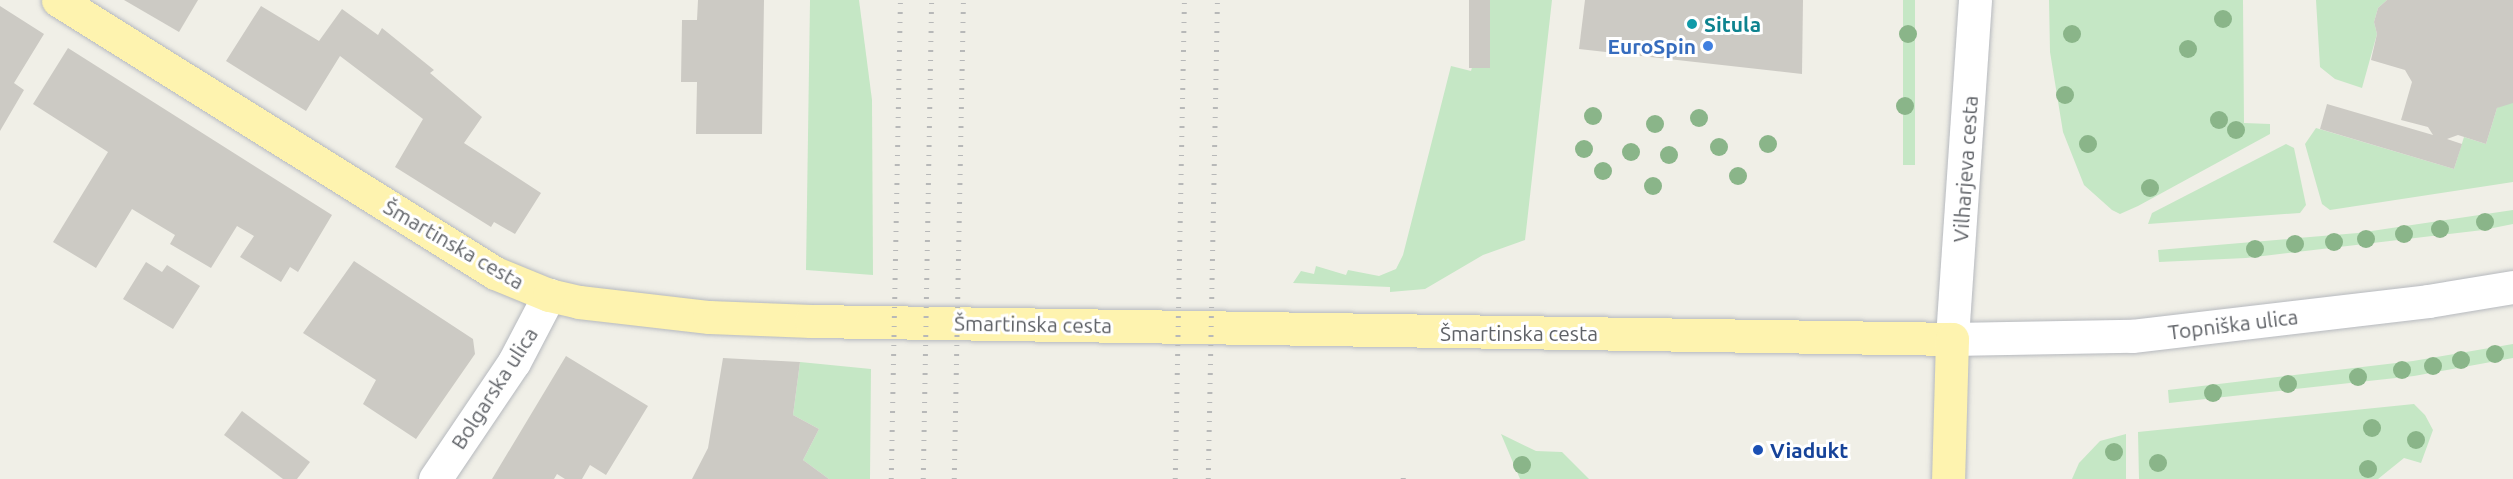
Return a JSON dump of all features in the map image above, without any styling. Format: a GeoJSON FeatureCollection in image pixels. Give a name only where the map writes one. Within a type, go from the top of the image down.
{"type":"FeatureCollection","features":[{"type":"Feature","properties":{"kind":"main road","name":"Šmartinska cesta"},"geometry":{"type":"LineString","coordinates":[[58,0],[495,273],[549,295],[579,302],[699,315],[800,320],[1952,339]]}},
{"type":"Feature","properties":{"kind":"main road","name":"Vilharjeva cesta"},"geometry":{"type":"LineString","coordinates":[[1952,339],[1975,0]]}},
{"type":"Feature","properties":{"kind":"main road","name":"Topniška ulica"},"geometry":{"type":"LineString","coordinates":[[1952,339],[2132,336],[2418,303],[2513,287]]}},
{"type":"Feature","properties":{"kind":"main road","name":"Bolgarska ulica"},"geometry":{"type":"LineString","coordinates":[[435,479],[514,362],[549,295]]}},
{"type":"Feature","properties":{"kind":"main road"},"geometry":{"type":"LineString","coordinates":[[1948,479],[1952,339]]}},
{"type":"Feature","properties":{"kind":"green space"},"geometry":{"type":"Polygon","coordinates":[[[810,0],[859,0],[872,100],[873,275],[806,270],[810,0]]]}},
{"type":"Feature","properties":{"kind":"green space"},"geometry":{"type":"Polygon","coordinates":[[[1490,0],[1552,0],[1525,240],[1483,255],[1425,289],[1390,292],[1390,287],[1293,283],[1301,271],[1314,274],[1316,266],[1346,275],[1348,270],[1379,276],[1396,269],[1403,255],[1451,66],[1471,71],[1490,0]]]}},
{"type":"Feature","properties":{"kind":"green space"},"geometry":{"type":"Polygon","coordinates":[[[1903,0],[1915,0],[1915,165],[1903,165],[1903,0]]]}},
{"type":"Feature","properties":{"kind":"green space"},"geometry":{"type":"Polygon","coordinates":[[[2049,0],[2243,0],[2244,123],[2270,124],[2270,134],[2138,206],[2120,214],[2112,210],[2084,185],[2063,132],[2050,52],[2049,0]]]}},
{"type":"Feature","properties":{"kind":"green space"},"geometry":{"type":"Polygon","coordinates":[[[2316,0],[2387,0],[2378,8],[2374,22],[2377,34],[2362,88],[2335,79],[2320,67],[2316,0]]]}},
{"type":"Feature","properties":{"kind":"green space"},"geometry":{"type":"Polygon","coordinates":[[[2509,101],[2513,103],[2513,182],[2330,210],[2322,204],[2305,144],[2316,128],[2454,169],[2464,137],[2486,144],[2497,108],[2509,101]]]}},
{"type":"Feature","properties":{"kind":"green space"},"geometry":{"type":"Polygon","coordinates":[[[2286,144],[2294,148],[2306,205],[2300,213],[2148,224],[2152,213],[2286,144]]]}},
{"type":"Feature","properties":{"kind":"green space"},"geometry":{"type":"Polygon","coordinates":[[[2513,210],[2513,224],[2483,230],[2246,258],[2159,262],[2158,250],[2358,233],[2513,210]]]}},
{"type":"Feature","properties":{"kind":"green space"},"geometry":{"type":"Polygon","coordinates":[[[2513,344],[2513,358],[2414,376],[2169,403],[2168,390],[2413,361],[2513,344]]]}},
{"type":"Feature","properties":{"kind":"green space"},"geometry":{"type":"Polygon","coordinates":[[[800,362],[871,369],[870,479],[829,479],[803,460],[819,429],[793,415],[800,362]]]}},
{"type":"Feature","properties":{"kind":"green space"},"geometry":{"type":"Polygon","coordinates":[[[2414,404],[2425,415],[2433,430],[2421,463],[2404,458],[2378,479],[2139,479],[2138,432],[2414,404]]]}},
{"type":"Feature","properties":{"kind":"green space"},"geometry":{"type":"Polygon","coordinates":[[[1501,434],[1536,451],[1562,452],[1589,479],[1520,479],[1501,434]]]}},
{"type":"Feature","properties":{"kind":"green space"},"geometry":{"type":"Polygon","coordinates":[[[2126,434],[2126,479],[2072,479],[2079,463],[2100,441],[2126,434]]]}},
{"type":"Feature","properties":{"kind":"building"},"geometry":{"type":"Polygon","coordinates":[[[124,0],[198,0],[179,32],[124,0]]]}},
{"type":"Feature","properties":{"kind":"building"},"geometry":{"type":"Polygon","coordinates":[[[698,0],[764,0],[762,134],[696,134],[697,82],[681,82],[682,20],[697,20],[698,0]]]}},
{"type":"Feature","properties":{"kind":"building"},"geometry":{"type":"Polygon","coordinates":[[[1469,0],[1490,0],[1490,68],[1469,68],[1469,0]]]}},
{"type":"Feature","properties":{"kind":"building","name":"Situla"},"geometry":{"type":"Polygon","coordinates":[[[1585,0],[1803,0],[1802,74],[1579,49],[1585,0]]]}},
{"type":"Feature","properties":{"kind":"building"},"geometry":{"type":"Polygon","coordinates":[[[2387,0],[2513,0],[2513,103],[2497,108],[2486,144],[2458,135],[2447,139],[2462,144],[2454,169],[2320,129],[2327,104],[2433,135],[2428,127],[2401,120],[2412,82],[2405,70],[2371,60],[2377,34],[2374,22],[2378,8],[2387,0]]]}},
{"type":"Feature","properties":{"kind":"building"},"geometry":{"type":"Polygon","coordinates":[[[0,6],[44,34],[14,83],[24,90],[0,131],[0,6]]]}},
{"type":"Feature","properties":{"kind":"building"},"geometry":{"type":"Polygon","coordinates":[[[261,6],[319,41],[342,9],[378,35],[382,28],[434,70],[430,73],[482,117],[464,143],[541,193],[515,234],[494,222],[491,227],[395,167],[423,119],[340,56],[306,111],[226,61],[261,6]]]}},
{"type":"Feature","properties":{"kind":"building"},"geometry":{"type":"Polygon","coordinates":[[[68,48],[332,215],[298,272],[290,267],[281,282],[240,257],[254,236],[237,226],[211,268],[170,244],[175,235],[132,209],[96,268],[53,242],[108,152],[33,104],[68,48]]]}},
{"type":"Feature","properties":{"kind":"building"},"geometry":{"type":"Polygon","coordinates":[[[354,261],[473,339],[475,354],[416,439],[363,404],[376,380],[303,333],[354,261]]]}},
{"type":"Feature","properties":{"kind":"building"},"geometry":{"type":"Polygon","coordinates":[[[146,262],[162,272],[167,265],[200,286],[173,329],[123,299],[146,262]]]}},
{"type":"Feature","properties":{"kind":"building"},"geometry":{"type":"Polygon","coordinates":[[[566,356],[648,406],[606,475],[590,465],[582,479],[565,479],[557,474],[554,479],[492,479],[566,356]]]}},
{"type":"Feature","properties":{"kind":"building"},"geometry":{"type":"Polygon","coordinates":[[[723,358],[800,362],[793,415],[819,429],[803,460],[829,479],[692,479],[708,448],[723,358]]]}},
{"type":"Feature","properties":{"kind":"building"},"geometry":{"type":"Polygon","coordinates":[[[242,411],[310,462],[297,479],[283,479],[224,435],[242,411]]]}},
{"type":"Feature","properties":{"kind":"railway"},"geometry":{"type":"LineString","coordinates":[[891,479],[900,0]]}},
{"type":"Feature","properties":{"kind":"railway"},"geometry":{"type":"LineString","coordinates":[[923,479],[931,0]]}},
{"type":"Feature","properties":{"kind":"railway"},"geometry":{"type":"LineString","coordinates":[[954,479],[963,0]]}},
{"type":"Feature","properties":{"kind":"railway"},"geometry":{"type":"LineString","coordinates":[[1175,479],[1184,0]]}},
{"type":"Feature","properties":{"kind":"railway"},"geometry":{"type":"LineString","coordinates":[[1208,479],[1217,0]]}},
{"type":"Feature","properties":{"kind":"place","name":"Situla"},"geometry":{"type":"Point","coordinates":[1692,24]}},
{"type":"Feature","properties":{"kind":"place","name":"EuroSpin"},"geometry":{"type":"Point","coordinates":[1708,46]}},
{"type":"Feature","properties":{"kind":"place","name":"Viadukt"},"geometry":{"type":"Point","coordinates":[1758,450]}}]}
